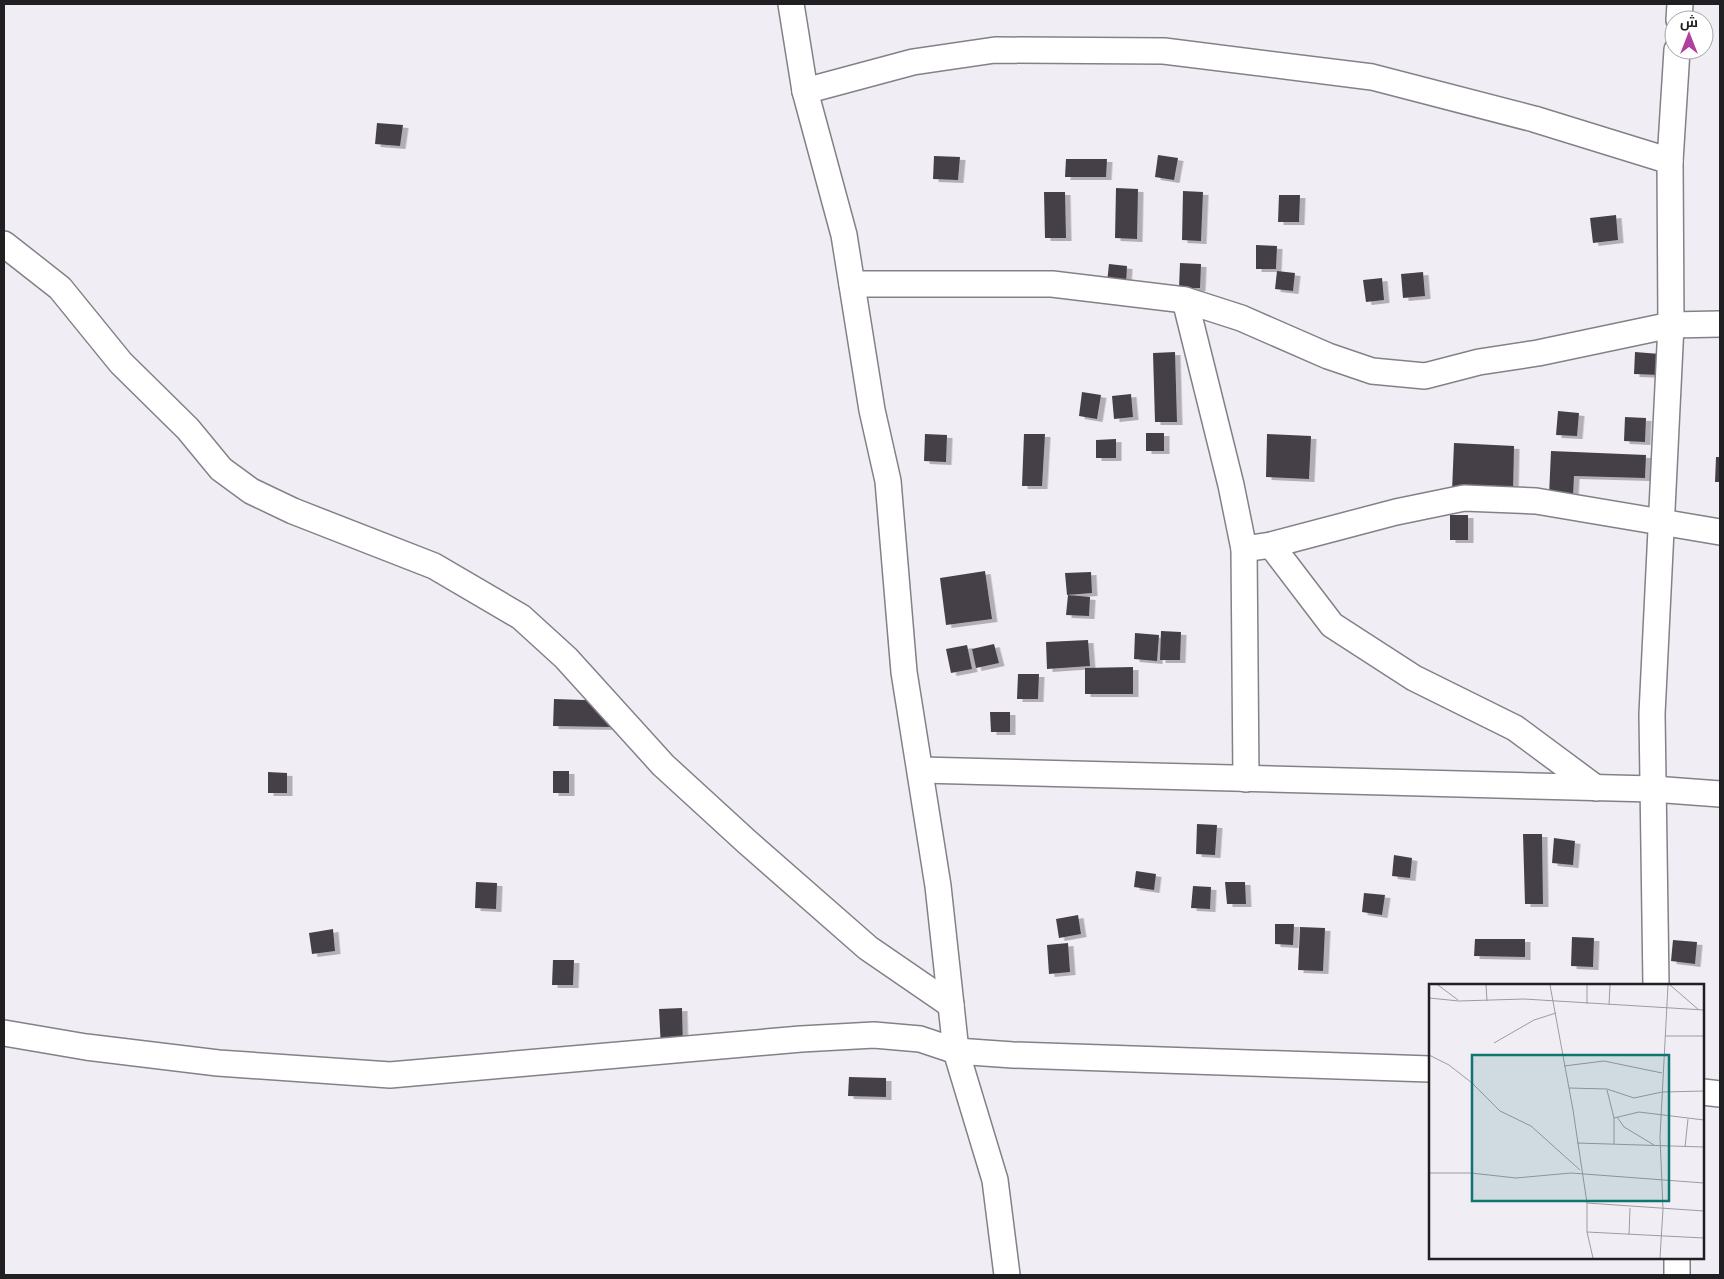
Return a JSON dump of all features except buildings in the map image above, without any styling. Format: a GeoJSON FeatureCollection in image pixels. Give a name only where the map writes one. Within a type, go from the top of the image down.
{"type":"FeatureCollection","features":[{"type":"Feature","properties":{"kind":"street"},"geometry":{"type":"LineString","coordinates":[[791,4],[805,91],[844,235],[872,410],[888,481],[904,672],[921,770],[956,1051],[995,1180],[1007,1275]]}},
{"type":"Feature","properties":{"kind":"street"},"geometry":{"type":"LineString","coordinates":[[805,91],[913,62],[995,50],[1164,52],[1372,76],[1534,119],[1670,161]]}},
{"type":"Feature","properties":{"kind":"street"},"geometry":{"type":"LineString","coordinates":[[1656,984],[1652,714],[1671,325],[1670,161],[1676,60]]}},
{"type":"Feature","properties":{"kind":"street"},"geometry":{"type":"LineString","coordinates":[[4,244],[60,288],[122,363],[188,429],[221,470],[251,491],[293,511],[434,566],[521,617],[566,658],[663,765],[746,841],[868,948],[951,1005]]}},
{"type":"Feature","properties":{"kind":"street"},"geometry":{"type":"LineString","coordinates":[[852,284],[1052,284],[1185,300],[1241,318],[1328,356],[1372,372],[1425,376],[1479,362],[1538,353],[1671,325],[1720,324]]}},
{"type":"Feature","properties":{"kind":"street"},"geometry":{"type":"LineString","coordinates":[[1185,300],[1231,485],[1244,549],[1246,779]]}},
{"type":"Feature","properties":{"kind":"street"},"geometry":{"type":"LineString","coordinates":[[1244,549],[1271,544],[1396,512],[1464,498],[1536,501],[1720,532]]}},
{"type":"Feature","properties":{"kind":"street"},"geometry":{"type":"LineString","coordinates":[[1271,544],[1332,625],[1414,678],[1516,728],[1596,788]]}},
{"type":"Feature","properties":{"kind":"street"},"geometry":{"type":"LineString","coordinates":[[921,770],[1653,789],[1720,794]]}},
{"type":"Feature","properties":{"kind":"street"},"geometry":{"type":"LineString","coordinates":[[4,1033],[86,1047],[218,1063],[390,1075],[801,1039],[874,1035],[920,1039],[956,1051],[1012,1055],[1429,1069]]}},
{"type":"Feature","properties":{"kind":"street"},"geometry":{"type":"LineString","coordinates":[[1704,1092],[1720,1094]]}},
{"type":"Feature","properties":{"kind":"street"},"geometry":{"type":"LineString","coordinates":[[1677,1259],[1677,1275]]}}]}
